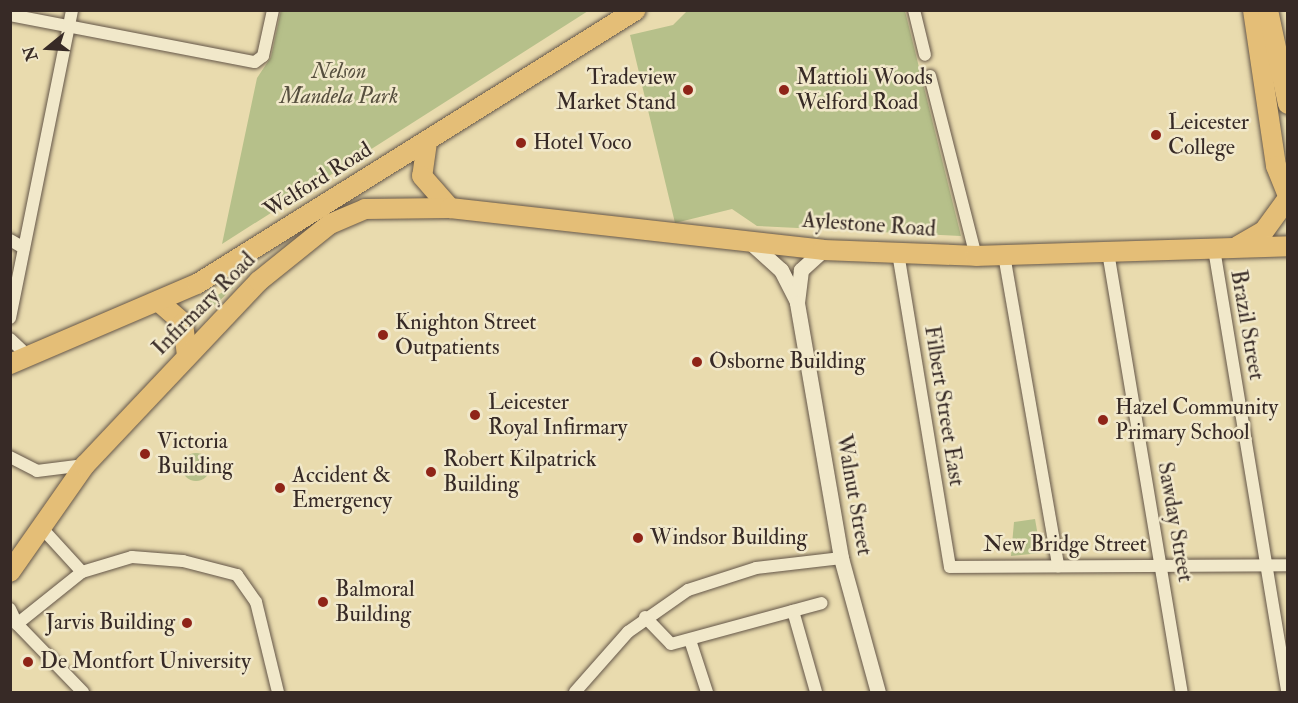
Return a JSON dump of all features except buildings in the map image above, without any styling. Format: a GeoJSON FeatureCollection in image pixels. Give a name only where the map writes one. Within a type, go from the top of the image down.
{"type":"FeatureCollection","features":[{"type":"Feature","properties":{"kind":"main road","name":"Welford Road"},"geometry":{"type":"LineString","coordinates":[[20,360],[206,278],[636,10]]}},
{"type":"Feature","properties":{"kind":"main road"},"geometry":{"type":"LineString","coordinates":[[1223,249],[1263,231],[1287,197],[1276,166],[1253,10]]}},
{"type":"Feature","properties":{"kind":"main road"},"geometry":{"type":"LineString","coordinates":[[1273,16],[1287,104]]}},
{"type":"Feature","properties":{"kind":"main road"},"geometry":{"type":"LineString","coordinates":[[427,142],[422,176],[450,208]]}},
{"type":"Feature","properties":{"kind":"main road","name":"Infirmary Road"},"geometry":{"type":"LineString","coordinates":[[10,572],[40,526],[85,465],[269,271],[330,224],[379,206],[450,208]]}},
{"type":"Feature","properties":{"kind":"main road","name":"Aylestone Road"},"geometry":{"type":"LineString","coordinates":[[450,208],[752,244],[823,250],[976,256],[1287,246]]}},
{"type":"Feature","properties":{"kind":"main road"},"geometry":{"type":"LineString","coordinates":[[158,301],[183,323],[187,355]]}},
{"type":"Feature","properties":{"kind":"street"},"geometry":{"type":"LineString","coordinates":[[10,318],[13,289],[24,248],[72,10]]}},
{"type":"Feature","properties":{"kind":"street"},"geometry":{"type":"LineString","coordinates":[[10,15],[255,62],[263,56],[273,10]]}},
{"type":"Feature","properties":{"kind":"street"},"geometry":{"type":"LineString","coordinates":[[914,10],[925,55]]}},
{"type":"Feature","properties":{"kind":"street"},"geometry":{"type":"LineString","coordinates":[[930,76],[976,256]]}},
{"type":"Feature","properties":{"kind":"street"},"geometry":{"type":"LineString","coordinates":[[10,240],[24,248]]}},
{"type":"Feature","properties":{"kind":"street","name":"Walnut Street"},"geometry":{"type":"LineString","coordinates":[[752,244],[781,270],[797,303],[841,558],[878,693]]}},
{"type":"Feature","properties":{"kind":"street","name":"Brazil Street"},"geometry":{"type":"LineString","coordinates":[[1223,249],[1287,693]]}},
{"type":"Feature","properties":{"kind":"street","name":"Walnut Street"},"geometry":{"type":"LineString","coordinates":[[797,303],[801,270],[823,250]]}},
{"type":"Feature","properties":{"kind":"street","name":"Filbert Street East"},"geometry":{"type":"LineString","coordinates":[[898,252],[950,567]]}},
{"type":"Feature","properties":{"kind":"street","name":"Sawday Street"},"geometry":{"type":"LineString","coordinates":[[1108,252],[1182,693]]}},
{"type":"Feature","properties":{"kind":"street"},"geometry":{"type":"LineString","coordinates":[[1004,255],[1058,566]]}},
{"type":"Feature","properties":{"kind":"street"},"geometry":{"type":"LineString","coordinates":[[10,339],[20,360]]}},
{"type":"Feature","properties":{"kind":"street"},"geometry":{"type":"LineString","coordinates":[[10,457],[37,471],[69,463],[85,465]]}},
{"type":"Feature","properties":{"kind":"street"},"geometry":{"type":"LineString","coordinates":[[40,526],[82,572]]}},
{"type":"Feature","properties":{"kind":"street"},"geometry":{"type":"LineString","coordinates":[[14,624],[82,572],[132,557],[183,561],[237,575],[256,602],[278,693]]}},
{"type":"Feature","properties":{"kind":"street"},"geometry":{"type":"LineString","coordinates":[[576,693],[645,617],[688,590],[740,572],[841,558]]}},
{"type":"Feature","properties":{"kind":"street","name":"New Bridge Street"},"geometry":{"type":"LineString","coordinates":[[950,567],[1287,565]]}},
{"type":"Feature","properties":{"kind":"street"},"geometry":{"type":"LineString","coordinates":[[645,617],[667,643],[690,640],[822,603]]}},
{"type":"Feature","properties":{"kind":"street"},"geometry":{"type":"LineString","coordinates":[[10,609],[14,624],[80,691]]}},
{"type":"Feature","properties":{"kind":"street"},"geometry":{"type":"LineString","coordinates":[[793,611],[816,693]]}},
{"type":"Feature","properties":{"kind":"street"},"geometry":{"type":"LineString","coordinates":[[690,640],[707,693]]}},
{"type":"Feature","properties":{"kind":"green space","name":"Nelson Mandela Park"},"geometry":{"type":"Polygon","coordinates":[[[281,10],[588,11],[222,244],[257,78],[271,57],[281,10]]]}},
{"type":"Feature","properties":{"kind":"green space","name":"Mattioli Woods Welford Road"},"geometry":{"type":"Polygon","coordinates":[[[687,11],[905,11],[961,236],[757,226],[732,209],[675,223],[630,35],[673,25],[687,11]]]}},
{"type":"Feature","properties":{"kind":"green space"},"geometry":{"type":"Polygon","coordinates":[[[237,284],[211,309],[203,310],[200,305],[237,284]]]}},
{"type":"Feature","properties":{"kind":"green space"},"geometry":{"type":"Polygon","coordinates":[[[196,453],[206,457],[210,467],[206,477],[196,481],[186,477],[182,467],[186,457],[196,453]]]}},
{"type":"Feature","properties":{"kind":"green space"},"geometry":{"type":"Polygon","coordinates":[[[1035,519],[1041,553],[1011,556],[1014,522],[1035,519]]]}},
{"type":"Feature","properties":{"kind":"place","name":"Tradeview Market Stand"},"geometry":{"type":"Point","coordinates":[688,90]}},
{"type":"Feature","properties":{"kind":"place","name":"Mattioli Woods Welford Road"},"geometry":{"type":"Point","coordinates":[784,90]}},
{"type":"Feature","properties":{"kind":"place","name":"Leicester College"},"geometry":{"type":"Point","coordinates":[1156,135]}},
{"type":"Feature","properties":{"kind":"place","name":"Hotel Voco"},"geometry":{"type":"Point","coordinates":[521,143]}},
{"type":"Feature","properties":{"kind":"place","name":"Knighton Street Outpatients"},"geometry":{"type":"Point","coordinates":[383,335]}},
{"type":"Feature","properties":{"kind":"place","name":"Osborne Building"},"geometry":{"type":"Point","coordinates":[697,362]}},
{"type":"Feature","properties":{"kind":"place","name":"Leicester Royal Infirmary"},"geometry":{"type":"Point","coordinates":[475,415]}},
{"type":"Feature","properties":{"kind":"place","name":"Hazel Community Primary School"},"geometry":{"type":"Point","coordinates":[1103,420]}},
{"type":"Feature","properties":{"kind":"place","name":"Victoria Building"},"geometry":{"type":"Point","coordinates":[145,454]}},
{"type":"Feature","properties":{"kind":"place","name":"Robert Kilpatrick Building"},"geometry":{"type":"Point","coordinates":[431,472]}},
{"type":"Feature","properties":{"kind":"place","name":"Accident & Emergency"},"geometry":{"type":"Point","coordinates":[280,488]}},
{"type":"Feature","properties":{"kind":"place","name":"Windsor Building"},"geometry":{"type":"Point","coordinates":[638,538]}},
{"type":"Feature","properties":{"kind":"place","name":"Balmoral Building"},"geometry":{"type":"Point","coordinates":[323,602]}},
{"type":"Feature","properties":{"kind":"place","name":"Jarvis Building"},"geometry":{"type":"Point","coordinates":[187,623]}},
{"type":"Feature","properties":{"kind":"place","name":"De Montfort University"},"geometry":{"type":"Point","coordinates":[28,662]}}]}
